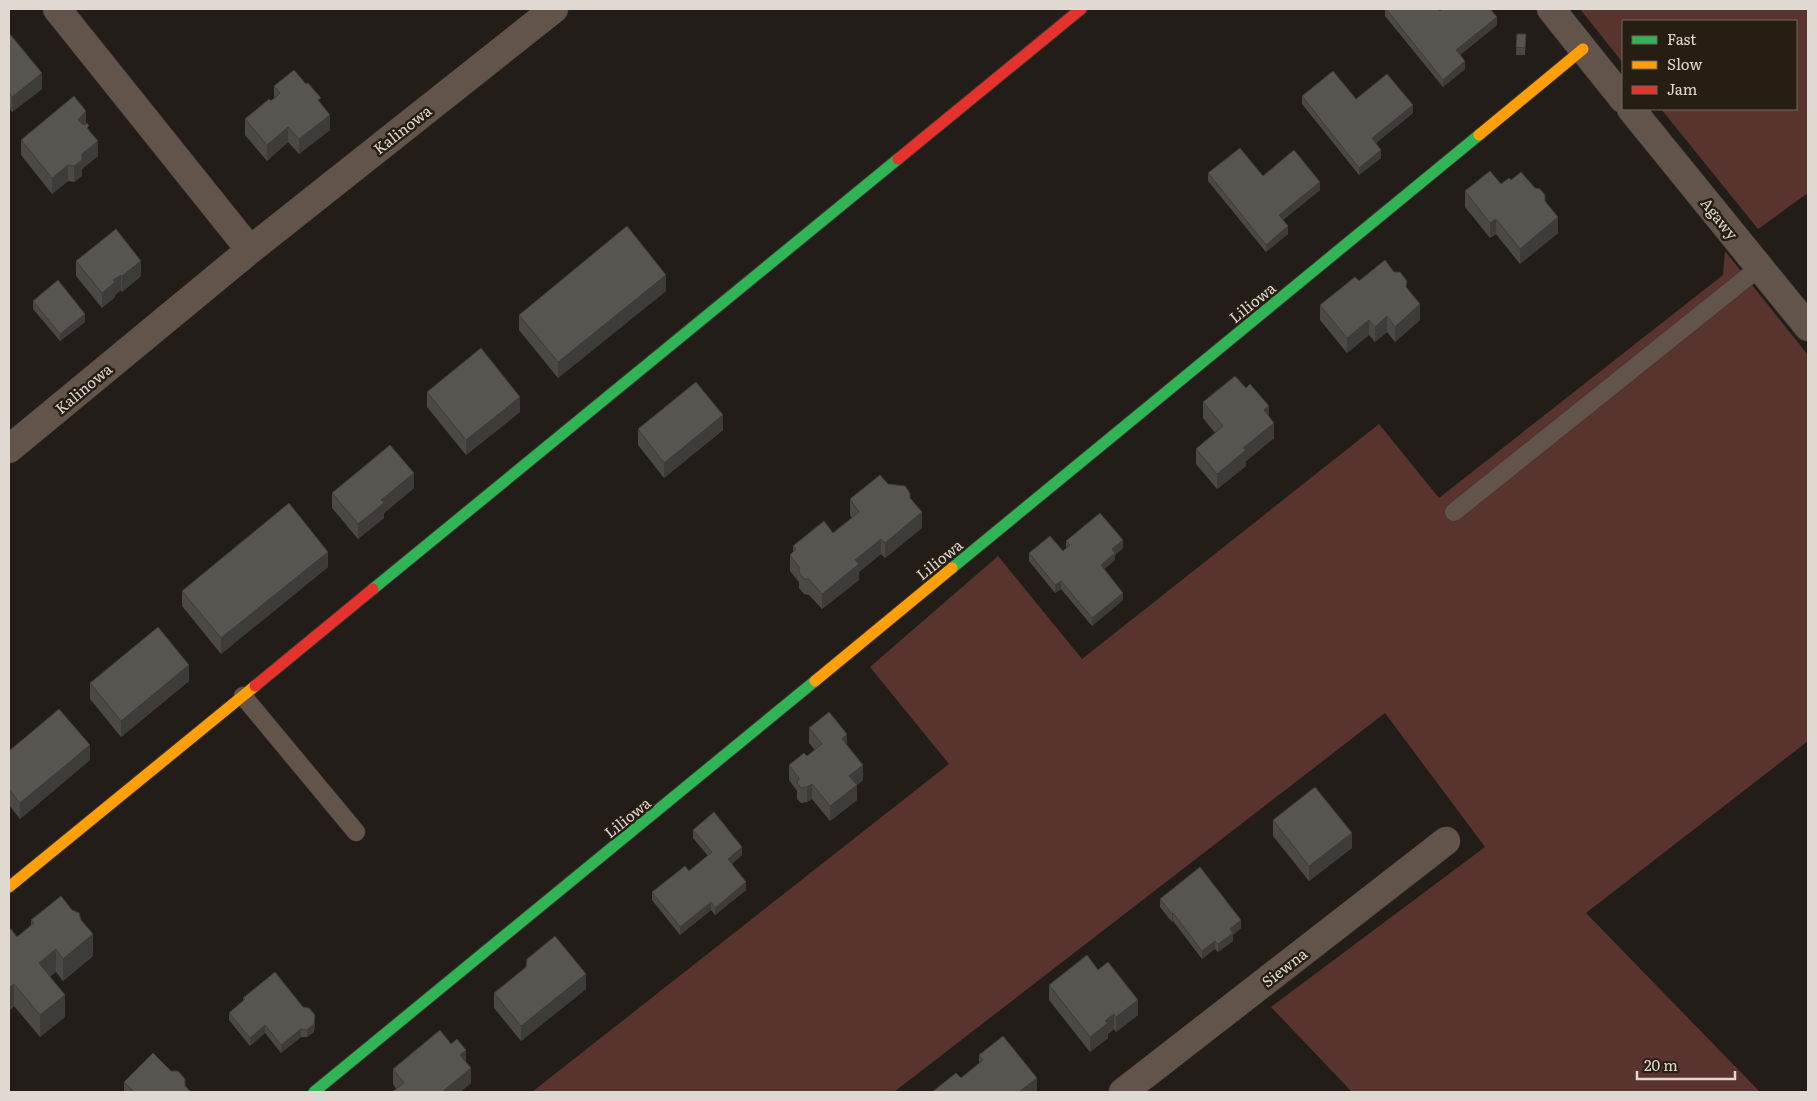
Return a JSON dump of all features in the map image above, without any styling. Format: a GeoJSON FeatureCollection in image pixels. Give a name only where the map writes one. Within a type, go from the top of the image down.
{"type":"FeatureCollection","features":[{"type":"Feature","properties":{"kind":"street"},"geometry":{"type":"LineString","coordinates":[[57,9],[250,250]]}},
{"type":"Feature","properties":{"kind":"street","name":"Kalinowa"},"geometry":{"type":"LineString","coordinates":[[9,449],[250,250],[554,9]]}},
{"type":"Feature","properties":{"kind":"street"},"geometry":{"type":"LineString","coordinates":[[9,887],[1081,9]]}},
{"type":"Feature","properties":{"kind":"street"},"geometry":{"type":"LineString","coordinates":[[1551,9],[1622,98]]}},
{"type":"Feature","properties":{"kind":"street","name":"Liliowa"},"geometry":{"type":"LineString","coordinates":[[314,1092],[1583,49]]}},
{"type":"Feature","properties":{"kind":"street","name":"Agawy"},"geometry":{"type":"LineString","coordinates":[[1632,110],[1808,327]]}},
{"type":"Feature","properties":{"kind":"street","name":"Siewna"},"geometry":{"type":"LineString","coordinates":[[1123,1092],[1446,841]]}},
{"type":"Feature","properties":{"kind":"lane"},"geometry":{"type":"LineString","coordinates":[[1454,512],[1760,267]]}},
{"type":"Feature","properties":{"kind":"lane"},"geometry":{"type":"LineString","coordinates":[[243,696],[356,832]]}},
{"type":"Feature","properties":{"kind":"shaded area"},"geometry":{"type":"Polygon","coordinates":[[[1580,9],[1808,9],[1808,193],[1758,229],[1662,110],[1797,110],[1797,20],[1622,20],[1622,62],[1580,9]]]}},
{"type":"Feature","properties":{"kind":"shaded area"},"geometry":{"type":"Polygon","coordinates":[[[1725,251],[1808,355],[1808,741],[1586,913],[1760,1092],[1352,1092],[1271,1007],[1485,847],[1385,713],[894,1092],[532,1092],[949,764],[870,667],[998,556],[1082,659],[1379,424],[1439,498],[1723,275],[1725,251]]]}},
{"type":"Feature","properties":{"kind":"building"},"geometry":{"type":"Polygon","coordinates":[[[1386,9],[1438,9],[1440,11],[1442,9],[1490,9],[1497,17],[1456,50],[1465,61],[1443,80],[1386,9]]]}},
{"type":"Feature","properties":{"kind":"building"},"geometry":{"type":"Polygon","coordinates":[[[9,33],[42,73],[12,97],[9,92],[9,33]]]}},
{"type":"Feature","properties":{"kind":"building"},"geometry":{"type":"Polygon","coordinates":[[[1517,34],[1526,34],[1525,48],[1516,47],[1517,34]]]}},
{"type":"Feature","properties":{"kind":"building"},"geometry":{"type":"Polygon","coordinates":[[[294,70],[321,98],[318,100],[330,115],[299,139],[288,127],[267,145],[245,119],[269,99],[271,101],[280,93],[274,86],[294,70]]]}},
{"type":"Feature","properties":{"kind":"building"},"geometry":{"type":"Polygon","coordinates":[[[1333,71],[1356,99],[1387,74],[1413,105],[1372,138],[1381,150],[1359,168],[1302,96],[1333,71]]]}},
{"type":"Feature","properties":{"kind":"building"},"geometry":{"type":"Polygon","coordinates":[[[74,96],[86,111],[78,120],[85,125],[87,123],[89,126],[87,128],[98,141],[82,154],[82,160],[74,166],[68,165],[52,178],[21,140],[74,96]]]}},
{"type":"Feature","properties":{"kind":"building"},"geometry":{"type":"Polygon","coordinates":[[[1240,148],[1263,176],[1294,150],[1320,182],[1279,215],[1288,226],[1266,245],[1208,173],[1240,148]]]}},
{"type":"Feature","properties":{"kind":"building"},"geometry":{"type":"Polygon","coordinates":[[[1490,171],[1501,184],[1509,178],[1511,180],[1521,172],[1535,188],[1540,189],[1545,195],[1545,201],[1558,217],[1520,249],[1496,219],[1490,223],[1465,191],[1490,171]]]}},
{"type":"Feature","properties":{"kind":"building"},"geometry":{"type":"Polygon","coordinates":[[[627,226],[666,275],[558,362],[519,315],[627,226]]]}},
{"type":"Feature","properties":{"kind":"building"},"geometry":{"type":"Polygon","coordinates":[[[116,229],[141,261],[122,276],[113,280],[115,282],[102,293],[76,261],[116,229]]]}},
{"type":"Feature","properties":{"kind":"building"},"geometry":{"type":"Polygon","coordinates":[[[1385,260],[1394,272],[1400,272],[1407,281],[1406,287],[1420,304],[1395,327],[1387,316],[1375,327],[1369,320],[1347,338],[1320,305],[1355,277],[1359,281],[1385,260]]]}},
{"type":"Feature","properties":{"kind":"building"},"geometry":{"type":"Polygon","coordinates":[[[58,280],[85,314],[60,334],[33,301],[58,280]]]}},
{"type":"Feature","properties":{"kind":"building"},"geometry":{"type":"Polygon","coordinates":[[[481,348],[520,397],[466,440],[427,392],[481,348]]]}},
{"type":"Feature","properties":{"kind":"building"},"geometry":{"type":"Polygon","coordinates":[[[1235,376],[1246,388],[1250,384],[1269,406],[1264,410],[1274,423],[1243,448],[1246,450],[1217,474],[1196,449],[1223,426],[1203,402],[1235,376]]]}},
{"type":"Feature","properties":{"kind":"building"},"geometry":{"type":"Polygon","coordinates":[[[696,382],[723,415],[664,463],[638,429],[696,382]]]}},
{"type":"Feature","properties":{"kind":"building"},"geometry":{"type":"Polygon","coordinates":[[[390,445],[414,473],[381,500],[384,503],[358,524],[332,493],[390,445]]]}},
{"type":"Feature","properties":{"kind":"building"},"geometry":{"type":"Polygon","coordinates":[[[880,475],[888,484],[905,486],[910,493],[910,498],[922,512],[885,543],[881,539],[855,560],[859,564],[822,594],[809,579],[804,579],[799,572],[799,567],[790,555],[796,549],[793,546],[824,521],[833,533],[859,512],[850,499],[880,475]]]}},
{"type":"Feature","properties":{"kind":"building"},"geometry":{"type":"Polygon","coordinates":[[[289,503],[328,552],[221,638],[182,591],[289,503]]]}},
{"type":"Feature","properties":{"kind":"building"},"geometry":{"type":"Polygon","coordinates":[[[1100,513],[1123,540],[1112,549],[1115,553],[1101,565],[1123,593],[1092,618],[1061,581],[1055,585],[1029,553],[1050,536],[1063,551],[1070,545],[1066,541],[1100,513]]]}},
{"type":"Feature","properties":{"kind":"building"},"geometry":{"type":"Polygon","coordinates":[[[158,627],[189,665],[121,721],[90,683],[158,627]]]}},
{"type":"Feature","properties":{"kind":"building"},"geometry":{"type":"Polygon","coordinates":[[[59,709],[90,745],[20,803],[9,789],[9,751],[59,709]]]}},
{"type":"Feature","properties":{"kind":"building"},"geometry":{"type":"Polygon","coordinates":[[[829,712],[847,734],[842,739],[863,765],[849,776],[857,785],[830,806],[812,784],[801,788],[797,783],[799,778],[789,765],[804,753],[807,756],[822,744],[809,728],[829,712]]]}},
{"type":"Feature","properties":{"kind":"building"},"geometry":{"type":"Polygon","coordinates":[[[1315,787],[1352,833],[1309,866],[1273,820],[1315,787]]]}},
{"type":"Feature","properties":{"kind":"building"},"geometry":{"type":"Polygon","coordinates":[[[714,812],[742,847],[728,859],[746,882],[715,908],[711,902],[680,927],[652,892],[685,866],[689,871],[712,852],[693,830],[714,812]]]}},
{"type":"Feature","properties":{"kind":"building"},"geometry":{"type":"Polygon","coordinates":[[[1200,867],[1241,920],[1230,929],[1233,933],[1218,944],[1215,941],[1202,951],[1160,899],[1200,867]]]}},
{"type":"Feature","properties":{"kind":"building"},"geometry":{"type":"Polygon","coordinates":[[[61,896],[72,910],[79,913],[81,920],[93,934],[63,959],[56,949],[39,963],[65,995],[40,1015],[14,984],[9,986],[9,931],[11,929],[17,937],[34,923],[31,920],[61,896]]]}},
{"type":"Feature","properties":{"kind":"building"},"geometry":{"type":"Polygon","coordinates":[[[555,936],[586,974],[521,1026],[494,993],[526,967],[527,959],[555,936]]]}},
{"type":"Feature","properties":{"kind":"building"},"geometry":{"type":"Polygon","coordinates":[[[1087,955],[1098,970],[1108,962],[1138,1000],[1116,1017],[1114,1014],[1105,1021],[1108,1023],[1090,1037],[1049,985],[1087,955]]]}},
{"type":"Feature","properties":{"kind":"building"},"geometry":{"type":"Polygon","coordinates":[[[275,972],[303,1007],[309,1008],[315,1015],[314,1024],[307,1030],[301,1029],[281,1045],[265,1025],[250,1038],[229,1013],[245,999],[243,998],[275,972]]]}},
{"type":"Feature","properties":{"kind":"building"},"geometry":{"type":"Polygon","coordinates":[[[440,1030],[451,1044],[457,1039],[466,1050],[460,1055],[471,1068],[442,1092],[392,1092],[404,1083],[393,1069],[440,1030]]]}},
{"type":"Feature","properties":{"kind":"building"},"geometry":{"type":"Polygon","coordinates":[[[1003,1036],[1037,1078],[1019,1092],[932,1092],[956,1073],[961,1078],[983,1060],[979,1055],[1003,1036]]]}},
{"type":"Feature","properties":{"kind":"building"},"geometry":{"type":"Polygon","coordinates":[[[153,1053],[171,1071],[178,1071],[185,1079],[185,1086],[191,1092],[134,1092],[124,1082],[153,1053]]]}},
{"type":"Feature","properties":{"kind":"traffic: fast"},"geometry":{"type":"LineString","coordinates":[[952,568],[1479,135]]}},
{"type":"Feature","properties":{"kind":"traffic: fast"},"geometry":{"type":"LineString","coordinates":[[373,589],[898,159]]}},
{"type":"Feature","properties":{"kind":"traffic: fast"},"geometry":{"type":"LineString","coordinates":[[314,1092],[815,681]]}},
{"type":"Feature","properties":{"kind":"traffic: slow"},"geometry":{"type":"LineString","coordinates":[[1479,135],[1583,49]]}},
{"type":"Feature","properties":{"kind":"traffic: slow"},"geometry":{"type":"LineString","coordinates":[[815,681],[952,568]]}},
{"type":"Feature","properties":{"kind":"traffic: slow"},"geometry":{"type":"LineString","coordinates":[[9,887],[255,686]]}},
{"type":"Feature","properties":{"kind":"traffic: jam"},"geometry":{"type":"LineString","coordinates":[[898,159],[1081,9]]}},
{"type":"Feature","properties":{"kind":"traffic: jam"},"geometry":{"type":"LineString","coordinates":[[255,686],[373,589]]}}]}
